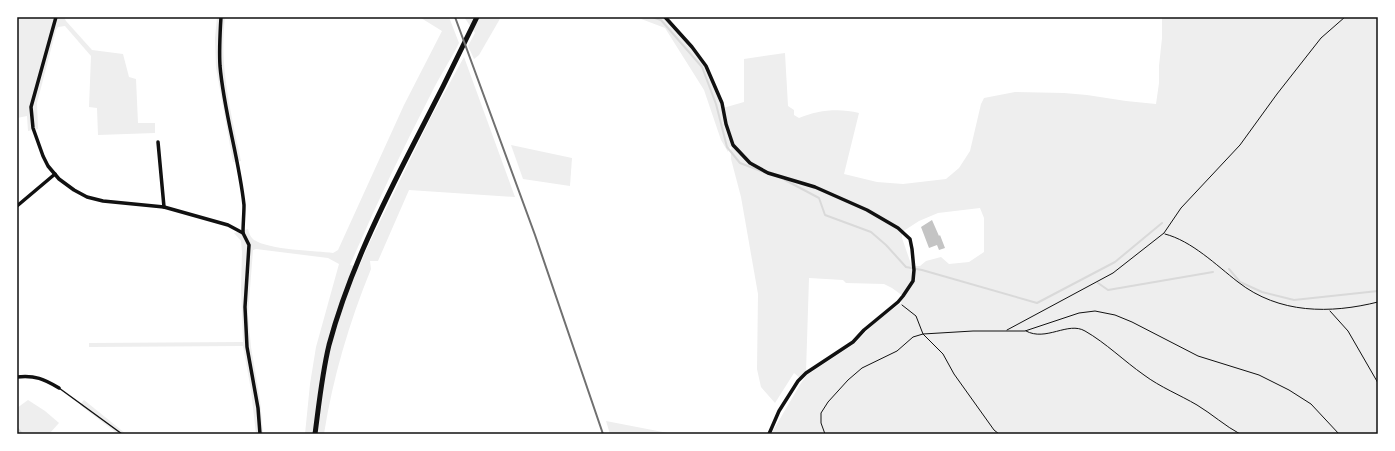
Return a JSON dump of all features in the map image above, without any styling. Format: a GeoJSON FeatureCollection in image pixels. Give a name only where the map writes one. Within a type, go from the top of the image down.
{"type":"FeatureCollection","features":[{"type":"Feature","properties":{"kind":"main road"},"geometry":{"type":"LineString","coordinates":[[315,434],[322,380],[329,345],[355,266],[477,17]]}},
{"type":"Feature","properties":{"kind":"street"},"geometry":{"type":"LineString","coordinates":[[56,17],[31,107],[33,128],[48,166],[59,179],[87,197],[103,201],[164,207],[228,225],[243,233]]}},
{"type":"Feature","properties":{"kind":"street"},"geometry":{"type":"LineString","coordinates":[[221,17],[220,66],[222,83],[244,207],[243,233],[249,245],[245,307],[247,347],[258,408],[260,434]]}},
{"type":"Feature","properties":{"kind":"street"},"geometry":{"type":"LineString","coordinates":[[665,17],[692,47],[706,66],[722,103],[733,145],[750,163],[768,173],[815,187],[867,210],[898,228],[910,239],[914,269],[913,281],[898,302],[875,320],[853,342],[806,373],[798,381],[779,410],[769,434]]}},
{"type":"Feature","properties":{"kind":"street"},"geometry":{"type":"LineString","coordinates":[[158,142],[164,207]]}},
{"type":"Feature","properties":{"kind":"street"},"geometry":{"type":"LineString","coordinates":[[17,206],[55,174]]}},
{"type":"Feature","properties":{"kind":"street"},"geometry":{"type":"LineString","coordinates":[[17,377],[37,377],[46,380],[59,388]]}},
{"type":"Feature","properties":{"kind":"lane"},"geometry":{"type":"LineString","coordinates":[[59,388],[122,434]]}},
{"type":"Feature","properties":{"kind":"path"},"geometry":{"type":"LineString","coordinates":[[1007,330],[1113,272],[1164,233],[1181,208],[1240,145],[1277,94],[1321,38],[1345,17]]}},
{"type":"Feature","properties":{"kind":"path"},"geometry":{"type":"LineString","coordinates":[[1164,233],[1173,236],[1210,259],[1237,282],[1272,302],[1294,307],[1330,310],[1364,306],[1378,302]]}},
{"type":"Feature","properties":{"kind":"path"},"geometry":{"type":"LineString","coordinates":[[898,302],[916,316],[923,334],[943,354],[954,374],[994,430],[999,434]]}},
{"type":"Feature","properties":{"kind":"path"},"geometry":{"type":"LineString","coordinates":[[1330,310],[1348,331],[1378,383]]}},
{"type":"Feature","properties":{"kind":"path"},"geometry":{"type":"LineString","coordinates":[[825,434],[821,423],[821,413],[828,402],[848,380],[862,368],[897,351],[913,337],[923,334],[973,331],[1025,331],[1080,313],[1095,311],[1115,315],[1132,322],[1198,356],[1259,375],[1289,390],[1311,404],[1340,434]]}},
{"type":"Feature","properties":{"kind":"path"},"geometry":{"type":"LineString","coordinates":[[1025,331],[1032,335],[1042,335],[1059,330],[1083,329],[1117,353],[1144,375],[1198,406],[1240,434]]}},
{"type":"Feature","properties":{"kind":"shaded area"},"geometry":{"type":"Polygon","coordinates":[[[17,17],[64,17],[92,50],[123,54],[129,77],[136,79],[138,123],[155,123],[155,133],[98,135],[97,108],[89,107],[91,56],[65,26],[58,27],[56,30],[37,103],[38,129],[28,131],[27,116],[17,118],[17,17]]]}},
{"type":"Feature","properties":{"kind":"shaded area"},"geometry":{"type":"Polygon","coordinates":[[[217,17],[225,17],[224,54],[227,90],[241,161],[233,162],[216,68],[215,38],[217,17]]]}},
{"type":"Feature","properties":{"kind":"shaded area"},"geometry":{"type":"Polygon","coordinates":[[[420,17],[449,17],[459,43],[410,136],[350,265],[359,267],[430,119],[464,57],[515,197],[409,190],[378,261],[370,261],[371,269],[349,330],[337,371],[324,434],[305,434],[310,384],[316,347],[339,264],[328,258],[256,249],[253,250],[248,315],[251,347],[260,400],[263,434],[256,434],[251,390],[243,346],[89,347],[89,343],[243,342],[241,288],[242,252],[241,241],[234,233],[248,229],[251,237],[258,242],[278,247],[303,251],[333,253],[338,250],[404,105],[442,31],[420,17]]]}},
{"type":"Feature","properties":{"kind":"shaded area"},"geometry":{"type":"Polygon","coordinates":[[[464,17],[501,17],[479,55],[474,59],[468,46],[475,33],[464,17]]]}},
{"type":"Feature","properties":{"kind":"shaded area"},"geometry":{"type":"Polygon","coordinates":[[[636,17],[663,17],[681,34],[706,66],[723,108],[744,102],[744,59],[785,53],[788,106],[794,110],[794,115],[799,118],[814,113],[836,110],[859,113],[844,174],[877,182],[903,184],[946,179],[959,168],[970,151],[981,104],[984,98],[1015,92],[1064,93],[1156,104],[1159,83],[1162,17],[1378,17],[1378,434],[771,434],[807,375],[854,344],[877,321],[901,303],[903,296],[884,284],[846,283],[843,280],[809,278],[806,372],[800,378],[794,373],[775,403],[761,387],[757,369],[758,294],[741,197],[731,159],[732,146],[729,148],[728,152],[721,140],[704,90],[665,28],[636,17]],[[980,208],[938,213],[919,221],[902,232],[902,238],[911,264],[914,266],[920,266],[926,261],[941,257],[949,264],[969,262],[984,252],[984,218],[980,208]]]}},
{"type":"Feature","properties":{"kind":"shaded area"},"geometry":{"type":"Polygon","coordinates":[[[511,145],[572,158],[570,186],[523,179],[511,145]]]}},
{"type":"Feature","properties":{"kind":"shaded area"},"geometry":{"type":"Polygon","coordinates":[[[28,400],[45,411],[59,423],[49,434],[17,434],[17,408],[28,400]]]}},
{"type":"Feature","properties":{"kind":"shaded area"},"geometry":{"type":"Polygon","coordinates":[[[84,400],[126,434],[118,434],[80,405],[84,400]]]}},
{"type":"Feature","properties":{"kind":"shaded area"},"geometry":{"type":"Polygon","coordinates":[[[606,421],[673,434],[610,434],[606,421]]]}},
{"type":"Feature","properties":{"kind":"building"},"geometry":{"type":"Polygon","coordinates":[[[932,220],[945,248],[939,250],[937,245],[929,248],[921,227],[932,220]]]}},
{"type":"Feature","properties":{"kind":"waterway"},"geometry":{"type":"LineString","coordinates":[[652,17],[661,20],[702,67],[716,104],[727,147],[740,163],[766,173]]}},
{"type":"Feature","properties":{"kind":"waterway"},"geometry":{"type":"LineString","coordinates":[[785,180],[819,198],[825,215],[871,232],[886,245],[906,267],[922,270],[1037,303],[1115,262],[1162,223]]}},
{"type":"Feature","properties":{"kind":"waterway"},"geometry":{"type":"LineString","coordinates":[[1229,269],[1240,282],[1262,292],[1294,300],[1378,291]]}},
{"type":"Feature","properties":{"kind":"waterway"},"geometry":{"type":"LineString","coordinates":[[1098,283],[1108,290],[1213,272]]}},
{"type":"Feature","properties":{"kind":"waterway"},"geometry":{"type":"LineString","coordinates":[[17,428],[22,434]]}},
{"type":"Feature","properties":{"kind":"railway"},"geometry":{"type":"LineString","coordinates":[[455,17],[535,235],[603,434]]}}]}
